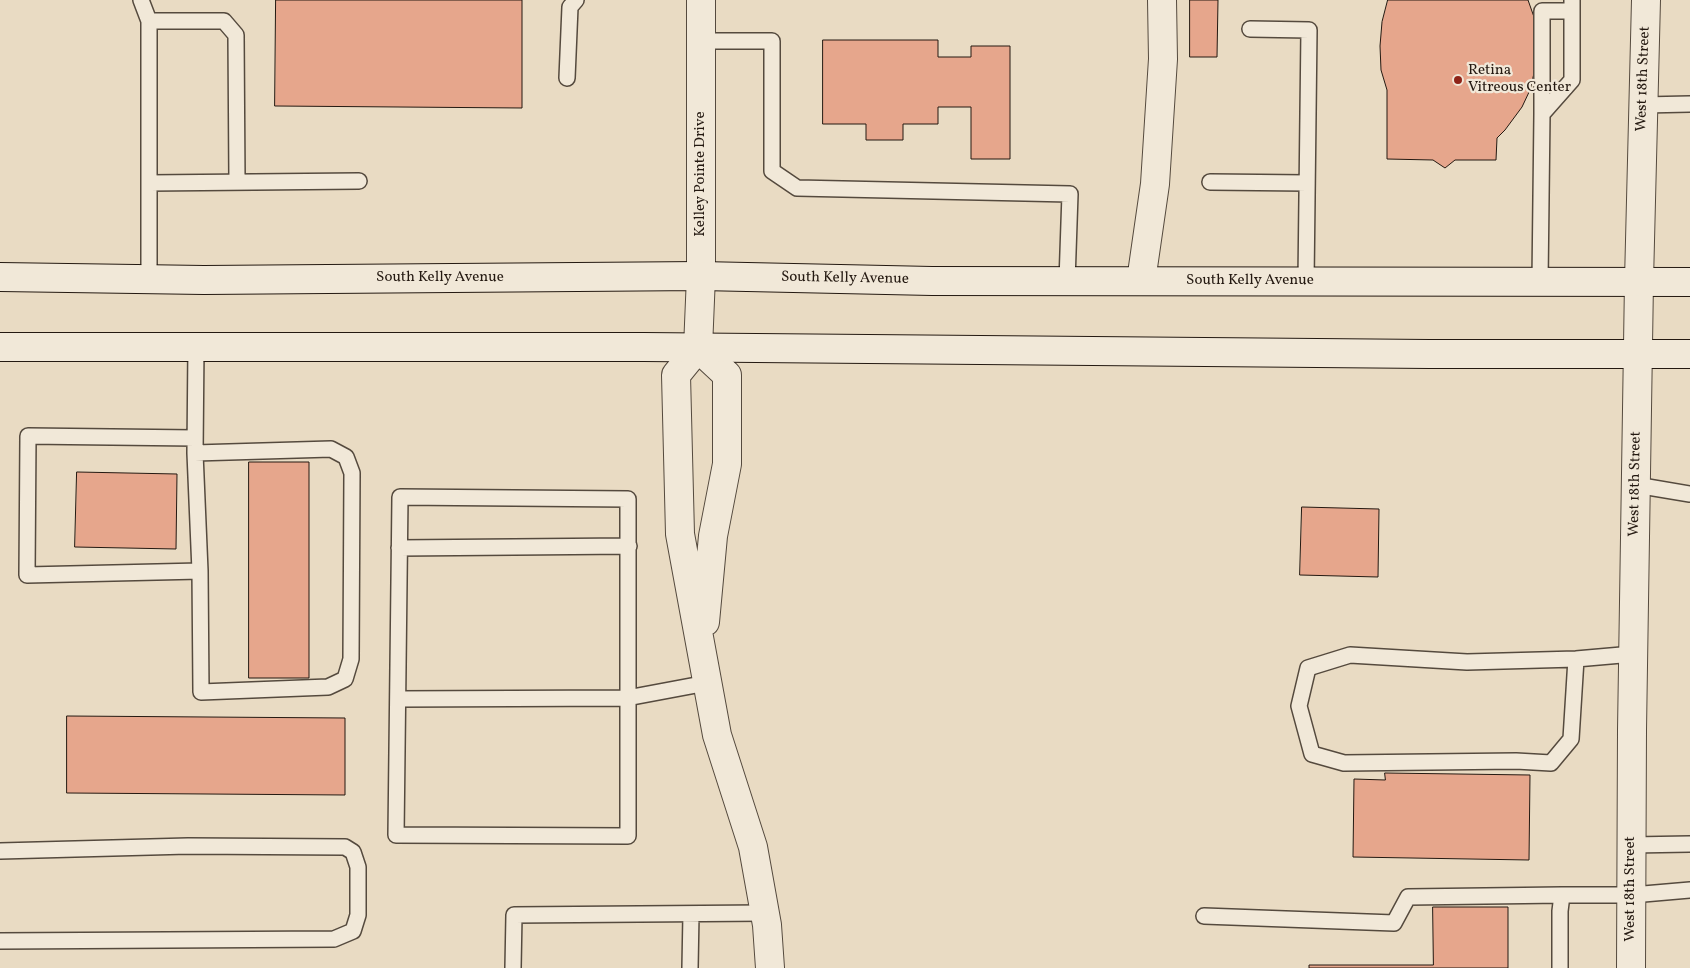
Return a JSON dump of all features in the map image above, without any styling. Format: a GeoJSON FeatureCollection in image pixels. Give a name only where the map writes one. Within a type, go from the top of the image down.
{"type":"FeatureCollection","features":[{"type":"Feature","properties":{"kind":"main road","name":"Kelley Pointe Drive"},"geometry":{"type":"LineString","coordinates":[[698,348],[701,276],[701,0]]}},
{"type":"Feature","properties":{"kind":"main road"},"geometry":{"type":"LineString","coordinates":[[1141,281],[1155,184],[1163,59],[1162,0]]}},
{"type":"Feature","properties":{"kind":"main road","name":"West 18th Street"},"geometry":{"type":"LineString","coordinates":[[1631,968],[1633,654],[1646,0]]}},
{"type":"Feature","properties":{"kind":"main road","name":"South Kelly Avenue"},"geometry":{"type":"LineString","coordinates":[[0,277],[214,280],[701,276],[932,281],[1690,282]]}},
{"type":"Feature","properties":{"kind":"main road"},"geometry":{"type":"LineString","coordinates":[[0,347],[698,348],[1690,354]]}},
{"type":"Feature","properties":{"kind":"main road"},"geometry":{"type":"LineString","coordinates":[[698,348],[676,375],[680,534],[717,735],[754,847],[765,913],[770,968]]}},
{"type":"Feature","properties":{"kind":"main road"},"geometry":{"type":"LineString","coordinates":[[698,348],[727,375],[727,464],[713,536],[704,670]]}},
{"type":"Feature","properties":{"kind":"lane"},"geometry":{"type":"LineString","coordinates":[[141,0],[149,21],[149,278]]}},
{"type":"Feature","properties":{"kind":"lane"},"geometry":{"type":"LineString","coordinates":[[567,78],[570,7],[576,0]]}},
{"type":"Feature","properties":{"kind":"lane"},"geometry":{"type":"LineString","coordinates":[[1540,281],[1542,11],[1572,6],[1572,80],[1542,114]]}},
{"type":"Feature","properties":{"kind":"lane"},"geometry":{"type":"LineString","coordinates":[[149,21],[224,21],[236,36],[237,182]]}},
{"type":"Feature","properties":{"kind":"lane"},"geometry":{"type":"LineString","coordinates":[[1250,29],[1309,30],[1306,281]]}},
{"type":"Feature","properties":{"kind":"lane"},"geometry":{"type":"LineString","coordinates":[[700,41],[772,41],[772,171],[797,188],[1070,194],[1067,281]]}},
{"type":"Feature","properties":{"kind":"lane"},"geometry":{"type":"LineString","coordinates":[[1643,105],[1690,104]]}},
{"type":"Feature","properties":{"kind":"lane"},"geometry":{"type":"LineString","coordinates":[[149,183],[359,180]]}},
{"type":"Feature","properties":{"kind":"lane"},"geometry":{"type":"LineString","coordinates":[[1210,182],[1307,183]]}},
{"type":"Feature","properties":{"kind":"lane"},"geometry":{"type":"LineString","coordinates":[[196,346],[195,445],[200,571],[201,692],[328,688],[345,679],[351,659],[352,483],[352,473],[346,457],[331,450],[195,445],[28,436],[27,575],[200,571]]}},
{"type":"Feature","properties":{"kind":"lane"},"geometry":{"type":"LineString","coordinates":[[1636,485],[1690,494]]}},
{"type":"Feature","properties":{"kind":"lane"},"geometry":{"type":"LineString","coordinates":[[400,497],[628,499],[628,836],[396,835],[399,548],[400,497]]}},
{"type":"Feature","properties":{"kind":"lane"},"geometry":{"type":"LineString","coordinates":[[399,548],[629,546]]}},
{"type":"Feature","properties":{"kind":"lane"},"geometry":{"type":"LineString","coordinates":[[1576,659],[1571,738],[1551,763],[1516,761],[1344,763],[1312,754],[1299,706],[1308,668],[1350,655],[1467,662],[1576,659],[1633,654]]}},
{"type":"Feature","properties":{"kind":"lane"},"geometry":{"type":"LineString","coordinates":[[398,699],[627,698],[704,670]]}},
{"type":"Feature","properties":{"kind":"lane"},"geometry":{"type":"LineString","coordinates":[[1631,845],[1690,844]]}},
{"type":"Feature","properties":{"kind":"lane"},"geometry":{"type":"LineString","coordinates":[[0,851],[188,846],[345,847],[353,852],[358,867],[358,915],[353,931],[334,939],[0,941]]}},
{"type":"Feature","properties":{"kind":"lane"},"geometry":{"type":"LineString","coordinates":[[1204,916],[1394,923],[1408,897],[1632,895],[1690,890]]}},
{"type":"Feature","properties":{"kind":"lane"},"geometry":{"type":"LineString","coordinates":[[1560,968],[1560,911],[1562,895]]}},
{"type":"Feature","properties":{"kind":"lane"},"geometry":{"type":"LineString","coordinates":[[513,968],[514,915],[765,913]]}},
{"type":"Feature","properties":{"kind":"lane"},"geometry":{"type":"LineString","coordinates":[[690,968],[691,914]]}},
{"type":"Feature","properties":{"kind":"building"},"geometry":{"type":"Polygon","coordinates":[[[276,0],[522,0],[522,108],[275,106],[276,0]]]}},
{"type":"Feature","properties":{"kind":"building"},"geometry":{"type":"Polygon","coordinates":[[[1190,0],[1218,0],[1217,57],[1190,57],[1190,0]]]}},
{"type":"Feature","properties":{"kind":"building","name":"Retina Vitreous Center"},"geometry":{"type":"Polygon","coordinates":[[[1388,0],[1528,0],[1534,17],[1538,42],[1535,69],[1530,90],[1522,107],[1497,138],[1496,160],[1455,160],[1445,168],[1433,160],[1387,159],[1387,90],[1381,70],[1380,46],[1382,22],[1388,0]]]}},
{"type":"Feature","properties":{"kind":"building"},"geometry":{"type":"Polygon","coordinates":[[[823,40],[938,40],[938,57],[971,57],[971,46],[1010,46],[1010,159],[971,159],[971,107],[938,107],[938,124],[903,124],[903,140],[866,140],[866,124],[823,124],[823,40]]]}},
{"type":"Feature","properties":{"kind":"building"},"geometry":{"type":"Polygon","coordinates":[[[249,462],[309,462],[309,678],[249,678],[249,462]]]}},
{"type":"Feature","properties":{"kind":"building"},"geometry":{"type":"Polygon","coordinates":[[[77,472],[177,474],[176,549],[75,547],[77,472]]]}},
{"type":"Feature","properties":{"kind":"building"},"geometry":{"type":"Polygon","coordinates":[[[1302,507],[1379,509],[1378,577],[1300,575],[1302,507]]]}},
{"type":"Feature","properties":{"kind":"building"},"geometry":{"type":"Polygon","coordinates":[[[67,716],[345,718],[345,795],[67,793],[67,716]]]}},
{"type":"Feature","properties":{"kind":"building"},"geometry":{"type":"Polygon","coordinates":[[[1385,773],[1530,775],[1529,860],[1353,857],[1354,779],[1385,780],[1385,773]]]}},
{"type":"Feature","properties":{"kind":"building"},"geometry":{"type":"Polygon","coordinates":[[[1433,907],[1508,907],[1508,968],[1309,968],[1309,965],[1433,965],[1433,907]]]}},
{"type":"Feature","properties":{"kind":"place","name":"Retina Vitreous Center"},"geometry":{"type":"Point","coordinates":[1458,80]}}]}
